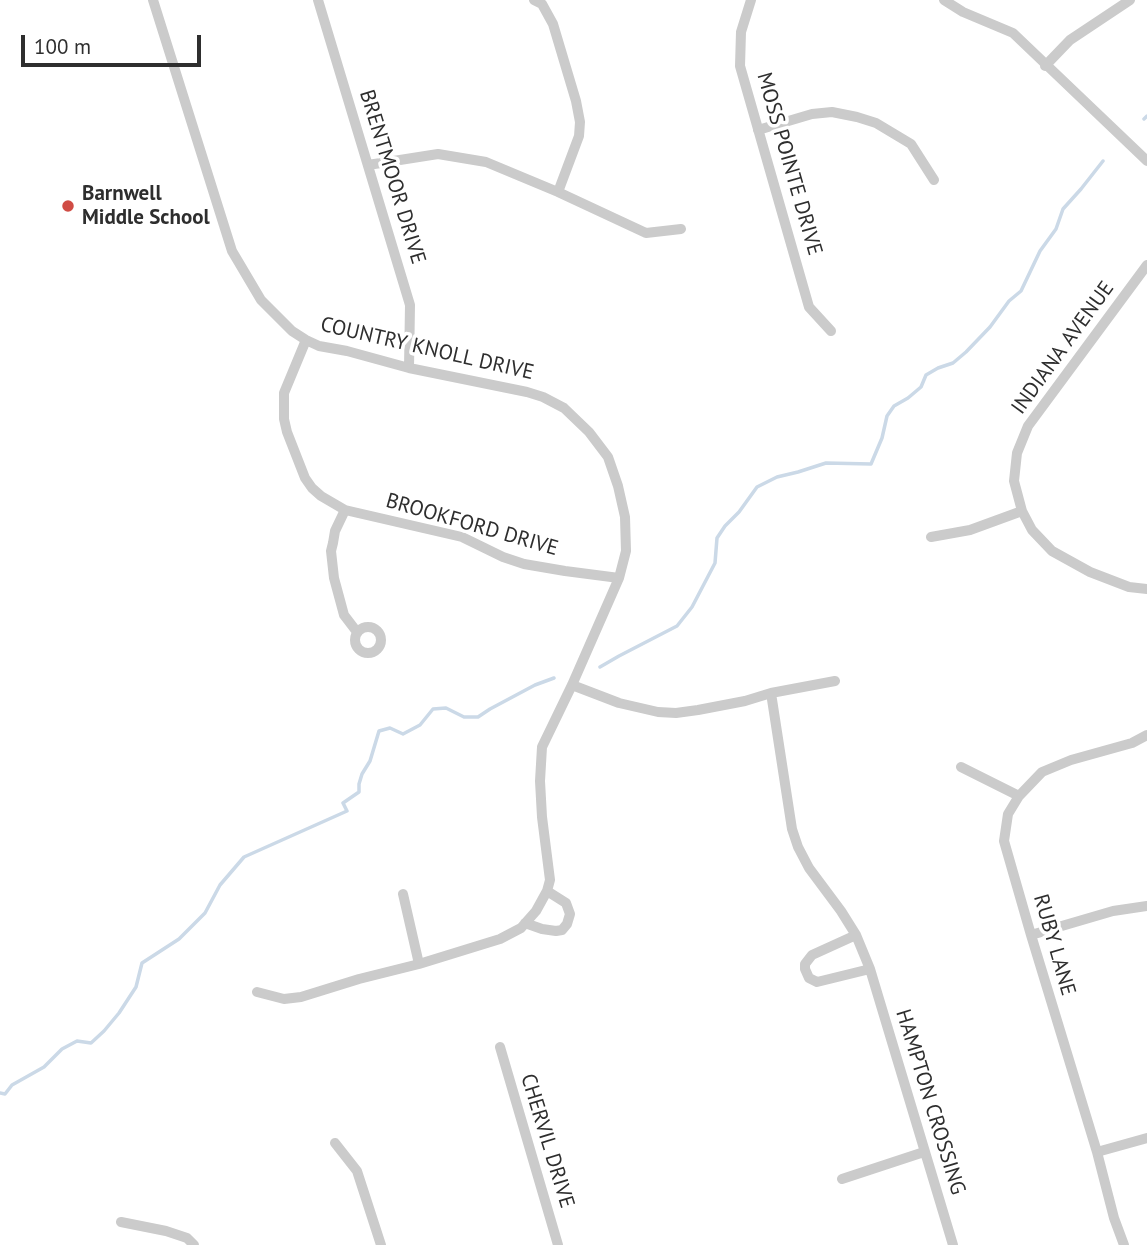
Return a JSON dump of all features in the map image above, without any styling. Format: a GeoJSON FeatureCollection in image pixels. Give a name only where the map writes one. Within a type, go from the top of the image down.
{"type":"FeatureCollection","features":[{"type":"Feature","properties":{"kind":"street","name":"COUNTRY KNOLL DRIVE"},"geometry":{"type":"LineString","coordinates":[[153,0],[232,251],[261,300],[292,331],[319,346],[543,397],[564,408],[589,432],[608,457],[625,517],[626,551],[619,578],[542,747],[542,817],[550,880],[547,891]]}},
{"type":"Feature","properties":{"kind":"street","name":"BRENTMOOR DRIVE"},"geometry":{"type":"LineString","coordinates":[[318,0],[410,304],[409,368]]}},
{"type":"Feature","properties":{"kind":"street"},"geometry":{"type":"LineString","coordinates":[[534,0],[542,4],[553,24],[576,101],[579,122],[579,136],[558,192]]}},
{"type":"Feature","properties":{"kind":"street","name":"MOSS POINTE DRIVE"},"geometry":{"type":"LineString","coordinates":[[751,0],[741,32],[740,66],[809,307],[831,331]]}},
{"type":"Feature","properties":{"kind":"street"},"geometry":{"type":"LineString","coordinates":[[944,0],[963,12],[1013,33],[1147,161]]}},
{"type":"Feature","properties":{"kind":"street"},"geometry":{"type":"LineString","coordinates":[[1045,66],[1070,40],[1130,0]]}},
{"type":"Feature","properties":{"kind":"street"},"geometry":{"type":"LineString","coordinates":[[758,130],[812,114],[832,112],[857,117],[876,123],[911,144],[934,180]]}},
{"type":"Feature","properties":{"kind":"street"},"geometry":{"type":"LineString","coordinates":[[368,165],[438,154],[486,162],[646,233],[681,229]]}},
{"type":"Feature","properties":{"kind":"street","name":"INDIANA AVENUE"},"geometry":{"type":"LineString","coordinates":[[1147,265],[1028,426],[1017,453],[1014,481],[1021,511],[1032,530],[1052,551],[1090,572],[1129,587],[1147,589]]}},
{"type":"Feature","properties":{"kind":"street","name":"BROOKFORD DRIVE"},"geometry":{"type":"LineString","coordinates":[[306,340],[284,393],[284,419],[305,478],[321,496],[345,510],[461,537],[524,564],[619,578]]}},
{"type":"Feature","properties":{"kind":"street"},"geometry":{"type":"LineString","coordinates":[[345,510],[335,531],[331,551],[334,578],[344,615],[358,632]]}},
{"type":"Feature","properties":{"kind":"street"},"geometry":{"type":"LineString","coordinates":[[931,537],[970,530],[1021,511]]}},
{"type":"Feature","properties":{"kind":"street"},"geometry":{"type":"LineString","coordinates":[[572,685],[619,703],[667,713],[698,710],[835,681]]}},
{"type":"Feature","properties":{"kind":"street","name":"HAMPTON CROSSING"},"geometry":{"type":"LineString","coordinates":[[771,693],[790,821],[798,847],[809,868],[856,935],[870,970],[953,1245]]}},
{"type":"Feature","properties":{"kind":"street","name":"RUBY LANE"},"geometry":{"type":"LineString","coordinates":[[1124,1245],[1004,841],[1008,814],[1042,772],[1071,760],[1132,743],[1147,735]]}},
{"type":"Feature","properties":{"kind":"street"},"geometry":{"type":"LineString","coordinates":[[961,767],[1020,796]]}},
{"type":"Feature","properties":{"kind":"street"},"geometry":{"type":"LineString","coordinates":[[257,992],[284,999],[301,997],[500,939],[521,928],[525,923],[536,911],[547,891],[566,903],[570,914],[562,930],[542,929],[525,923]]}},
{"type":"Feature","properties":{"kind":"street"},"geometry":{"type":"LineString","coordinates":[[402,894],[419,964]]}},
{"type":"Feature","properties":{"kind":"street"},"geometry":{"type":"LineString","coordinates":[[1031,935],[1113,911],[1147,906]]}},
{"type":"Feature","properties":{"kind":"street"},"geometry":{"type":"LineString","coordinates":[[856,935],[812,955],[805,964],[805,970],[809,978],[817,982],[870,970]]}},
{"type":"Feature","properties":{"kind":"street","name":"CHERVIL DRIVE"},"geometry":{"type":"LineString","coordinates":[[500,1047],[558,1245]]}},
{"type":"Feature","properties":{"kind":"street"},"geometry":{"type":"LineString","coordinates":[[1097,1152],[1147,1138]]}},
{"type":"Feature","properties":{"kind":"street"},"geometry":{"type":"LineString","coordinates":[[335,1143],[357,1171],[381,1245]]}},
{"type":"Feature","properties":{"kind":"street"},"geometry":{"type":"LineString","coordinates":[[842,1179],[925,1152]]}},
{"type":"Feature","properties":{"kind":"street"},"geometry":{"type":"LineString","coordinates":[[121,1222],[166,1231],[187,1238],[194,1245]]}},
{"type":"Feature","properties":{"kind":"waterway"},"geometry":{"type":"LineString","coordinates":[[1144,119],[1147,116]]}},
{"type":"Feature","properties":{"kind":"waterway"},"geometry":{"type":"LineString","coordinates":[[600,667],[677,626],[692,607],[715,563],[717,538],[757,487],[777,477],[826,463],[871,464],[882,438],[887,416],[894,406],[921,387],[926,375],[953,363],[966,352],[990,327],[1009,301],[1021,291],[1040,251],[1056,229],[1063,209],[1103,161]]}},
{"type":"Feature","properties":{"kind":"waterway"},"geometry":{"type":"LineString","coordinates":[[0,1093],[5,1094],[12,1085],[44,1067],[62,1049],[77,1041],[91,1043],[104,1031],[136,987],[142,963],[179,939],[205,913],[220,885],[244,857],[347,811],[343,803],[359,792],[362,774],[370,761],[379,731],[390,728],[403,734],[420,725],[433,709],[446,708],[464,717],[478,717],[535,685],[554,678]]}},
{"type":"Feature","properties":{"kind":"place","name":"Barnwell Middle School"},"geometry":{"type":"Point","coordinates":[68,206]}}]}
